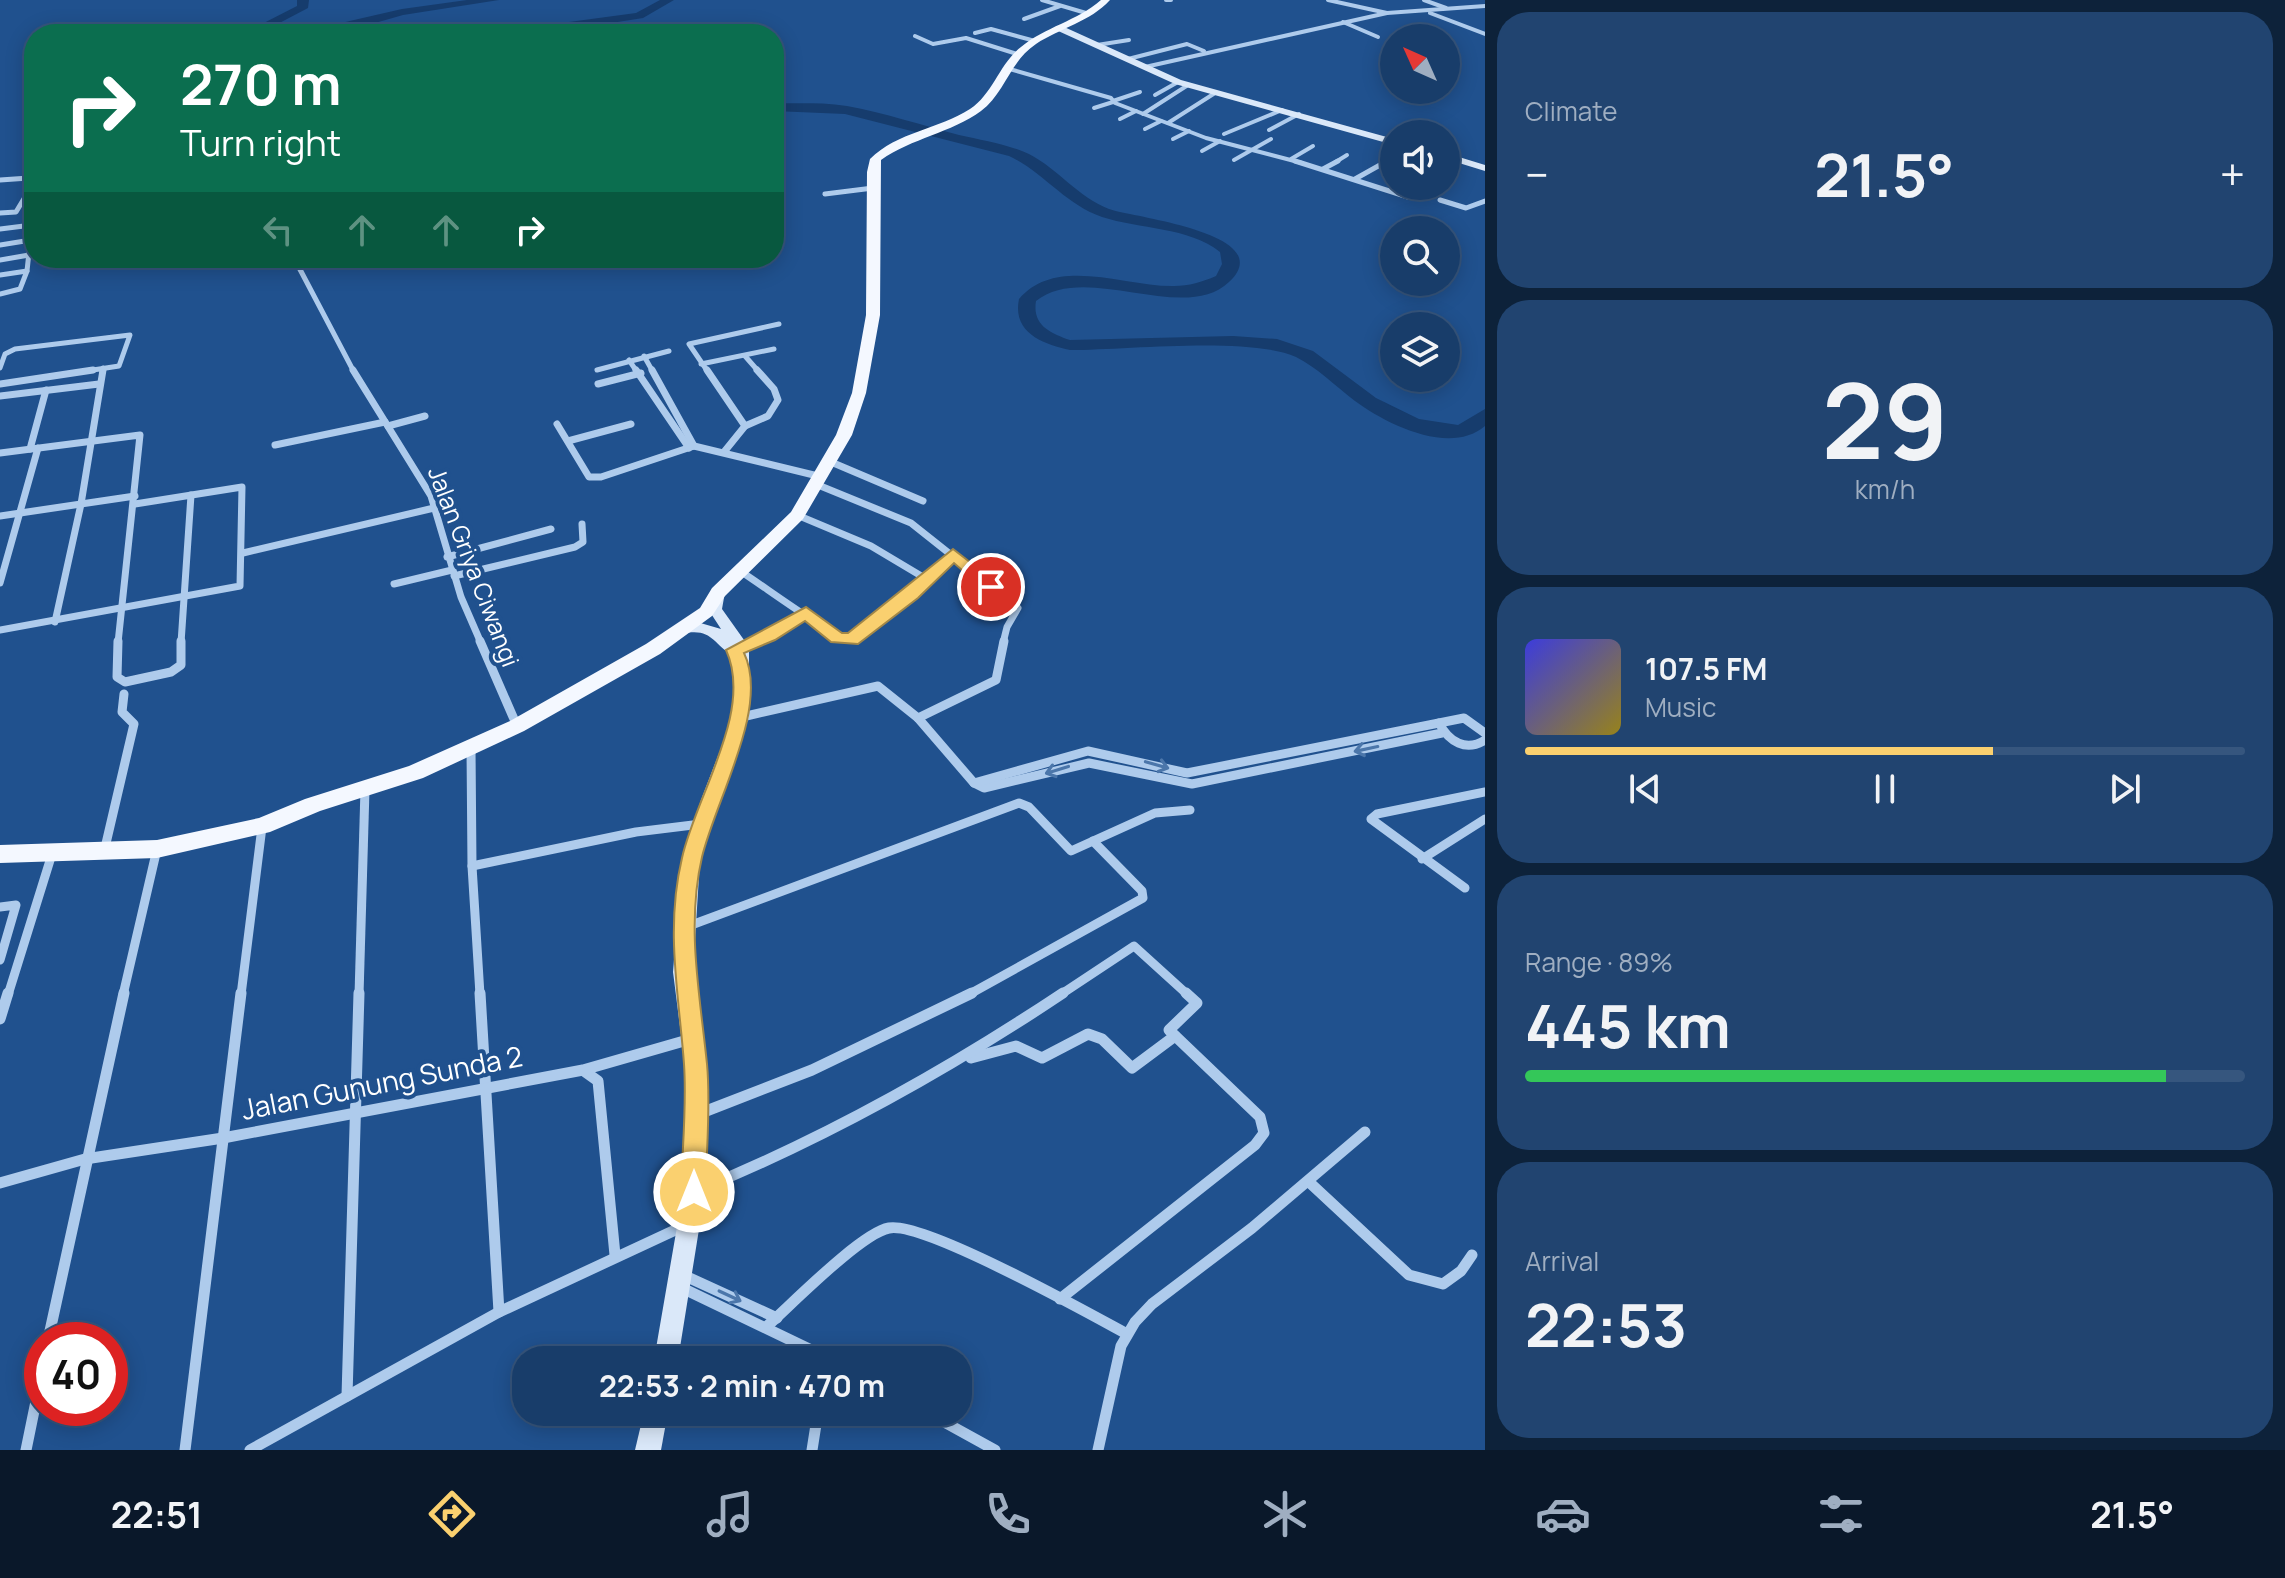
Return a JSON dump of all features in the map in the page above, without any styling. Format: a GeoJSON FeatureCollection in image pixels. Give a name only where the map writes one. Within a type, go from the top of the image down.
{"type":"FeatureCollection","features":[{"type":"Feature","properties":{"kind":"main road"},"geometry":{"type":"LineString","coordinates":[[0,854],[157,849],[262,826],[416,772],[517,726],[653,649],[706,612],[718,592],[797,515],[824,475],[859,393],[870,338],[875,277],[873,188],[876,159],[903,142],[958,121],[978,109],[997,89],[1006,68],[1017,54],[1106,0]]}},
{"type":"Feature","properties":{"kind":"street"},"geometry":{"type":"LineString","coordinates":[[1042,0],[1086,13]]}},
{"type":"Feature","properties":{"kind":"street"},"geometry":{"type":"LineString","coordinates":[[1328,0],[1387,13]]}},
{"type":"Feature","properties":{"kind":"street"},"geometry":{"type":"LineString","coordinates":[[1424,0],[1451,10]]}},
{"type":"Feature","properties":{"kind":"street"},"geometry":{"type":"LineString","coordinates":[[1024,19],[1060,6]]}},
{"type":"Feature","properties":{"kind":"street"},"geometry":{"type":"LineString","coordinates":[[1145,67],[1205,51],[1291,36],[1387,13],[1485,6]]}},
{"type":"Feature","properties":{"kind":"street"},"geometry":{"type":"LineString","coordinates":[[1471,8],[1485,12]]}},
{"type":"Feature","properties":{"kind":"street"},"geometry":{"type":"LineString","coordinates":[[1425,11],[1485,32]]}},
{"type":"Feature","properties":{"kind":"street"},"geometry":{"type":"LineString","coordinates":[[1342,22],[1378,37]]}},
{"type":"Feature","properties":{"kind":"street"},"geometry":{"type":"LineString","coordinates":[[1059,28],[1178,82],[1380,138]]}},
{"type":"Feature","properties":{"kind":"street"},"geometry":{"type":"LineString","coordinates":[[975,33],[991,29],[1035,41]]}},
{"type":"Feature","properties":{"kind":"street"},"geometry":{"type":"LineString","coordinates":[[915,36],[933,44],[964,37],[1017,54]]}},
{"type":"Feature","properties":{"kind":"street"},"geometry":{"type":"LineString","coordinates":[[1097,45],[1129,40]]}},
{"type":"Feature","properties":{"kind":"street"},"geometry":{"type":"LineString","coordinates":[[1128,59],[1187,44],[1205,51]]}},
{"type":"Feature","properties":{"kind":"street"},"geometry":{"type":"LineString","coordinates":[[1006,68],[1077,87],[1220,141],[1291,159],[1380,187]]}},
{"type":"Feature","properties":{"kind":"street"},"geometry":{"type":"LineString","coordinates":[[1155,95],[1178,82]]}},
{"type":"Feature","properties":{"kind":"street"},"geometry":{"type":"LineString","coordinates":[[1143,114],[1188,85]]}},
{"type":"Feature","properties":{"kind":"street"},"geometry":{"type":"LineString","coordinates":[[1094,108],[1140,92]]}},
{"type":"Feature","properties":{"kind":"street"},"geometry":{"type":"LineString","coordinates":[[1168,123],[1192,111],[1192,107],[1215,93]]}},
{"type":"Feature","properties":{"kind":"street"},"geometry":{"type":"LineString","coordinates":[[1224,134],[1282,110]]}},
{"type":"Feature","properties":{"kind":"street"},"geometry":{"type":"LineString","coordinates":[[1120,119],[1136,111]]}},
{"type":"Feature","properties":{"kind":"street"},"geometry":{"type":"LineString","coordinates":[[1269,130],[1299,114]]}},
{"type":"Feature","properties":{"kind":"street"},"geometry":{"type":"LineString","coordinates":[[1145,129],[1161,121]]}},
{"type":"Feature","properties":{"kind":"street"},"geometry":{"type":"LineString","coordinates":[[1173,139],[1189,131]]}},
{"type":"Feature","properties":{"kind":"street"},"geometry":{"type":"LineString","coordinates":[[1234,160],[1271,139]]}},
{"type":"Feature","properties":{"kind":"street"},"geometry":{"type":"LineString","coordinates":[[1202,151],[1220,141]]}},
{"type":"Feature","properties":{"kind":"street"},"geometry":{"type":"LineString","coordinates":[[1291,159],[1313,146]]}},
{"type":"Feature","properties":{"kind":"street"},"geometry":{"type":"LineString","coordinates":[[1323,169],[1347,155]]}},
{"type":"Feature","properties":{"kind":"street"},"geometry":{"type":"LineString","coordinates":[[1460,160],[1485,168]]}},
{"type":"Feature","properties":{"kind":"street"},"geometry":{"type":"LineString","coordinates":[[1355,179],[1380,165]]}},
{"type":"Feature","properties":{"kind":"street"},"geometry":{"type":"LineString","coordinates":[[0,180],[24,179]]}},
{"type":"Feature","properties":{"kind":"street"},"geometry":{"type":"LineString","coordinates":[[825,194],[873,188]]}},
{"type":"Feature","properties":{"kind":"street"},"geometry":{"type":"LineString","coordinates":[[1440,200],[1466,208],[1485,201]]}},
{"type":"Feature","properties":{"kind":"street"},"geometry":{"type":"LineString","coordinates":[[16,212],[24,201]]}},
{"type":"Feature","properties":{"kind":"street"},"geometry":{"type":"LineString","coordinates":[[0,210],[24,213]]}},
{"type":"Feature","properties":{"kind":"street"},"geometry":{"type":"LineString","coordinates":[[0,229],[24,226]]}},
{"type":"Feature","properties":{"kind":"street"},"geometry":{"type":"LineString","coordinates":[[0,245],[24,241]]}},
{"type":"Feature","properties":{"kind":"street"},"geometry":{"type":"LineString","coordinates":[[0,260],[24,256]]}},
{"type":"Feature","properties":{"kind":"street"},"geometry":{"type":"LineString","coordinates":[[0,294],[19,290],[27,268]]}},
{"type":"Feature","properties":{"kind":"street","name":"Jalan Griya Ciwangi"},"geometry":{"type":"LineString","coordinates":[[299,268],[348,362],[412,460],[434,508],[453,573],[517,726]]}},
{"type":"Feature","properties":{"kind":"street"},"geometry":{"type":"LineString","coordinates":[[0,275],[27,271]]}},
{"type":"Feature","properties":{"kind":"street"},"geometry":{"type":"LineString","coordinates":[[745,426],[690,348],[692,342],[779,324]]}},
{"type":"Feature","properties":{"kind":"street"},"geometry":{"type":"LineString","coordinates":[[0,384],[122,363],[130,335],[15,349],[5,354],[1,365]]}},
{"type":"Feature","properties":{"kind":"street"},"geometry":{"type":"LineString","coordinates":[[701,364],[774,349]]}},
{"type":"Feature","properties":{"kind":"street"},"geometry":{"type":"LineString","coordinates":[[597,370],[669,351]]}},
{"type":"Feature","properties":{"kind":"street"},"geometry":{"type":"LineString","coordinates":[[644,356],[691,447]]}},
{"type":"Feature","properties":{"kind":"street"},"geometry":{"type":"LineString","coordinates":[[724,452],[745,426],[768,416],[778,400],[774,389],[745,356]]}},
{"type":"Feature","properties":{"kind":"street"},"geometry":{"type":"LineString","coordinates":[[629,360],[691,447]]}},
{"type":"Feature","properties":{"kind":"street"},"geometry":{"type":"LineString","coordinates":[[55,622],[81,504],[103,368]]}},
{"type":"Feature","properties":{"kind":"street"},"geometry":{"type":"LineString","coordinates":[[598,384],[641,373]]}},
{"type":"Feature","properties":{"kind":"street"},"geometry":{"type":"LineString","coordinates":[[0,396],[99,384]]}},
{"type":"Feature","properties":{"kind":"street"},"geometry":{"type":"LineString","coordinates":[[0,583],[22,513],[46,390]]}},
{"type":"Feature","properties":{"kind":"street"},"geometry":{"type":"LineString","coordinates":[[275,445],[425,416]]}},
{"type":"Feature","properties":{"kind":"street"},"geometry":{"type":"LineString","coordinates":[[557,424],[589,477],[596,478],[691,447],[824,475],[923,501]]}},
{"type":"Feature","properties":{"kind":"street"},"geometry":{"type":"LineString","coordinates":[[568,441],[631,424]]}},
{"type":"Feature","properties":{"kind":"street"},"geometry":{"type":"LineString","coordinates":[[0,453],[140,435],[135,500],[119,611],[117,677],[125,682],[171,672],[181,665],[182,599],[191,495]]}},
{"type":"Feature","properties":{"kind":"street"},"geometry":{"type":"LineString","coordinates":[[824,475],[911,523],[925,538],[953,554],[1016,604],[1019,610],[1005,629],[1005,659],[996,680],[918,718]]}},
{"type":"Feature","properties":{"kind":"street"},"geometry":{"type":"LineString","coordinates":[[0,516],[81,504],[244,488],[240,586],[119,611],[0,630]]}},
{"type":"Feature","properties":{"kind":"street"},"geometry":{"type":"LineString","coordinates":[[243,553],[434,508]]}},
{"type":"Feature","properties":{"kind":"street"},"geometry":{"type":"LineString","coordinates":[[797,515],[871,546],[928,580]]}},
{"type":"Feature","properties":{"kind":"street"},"geometry":{"type":"LineString","coordinates":[[394,584],[575,547],[583,542],[582,524]]}},
{"type":"Feature","properties":{"kind":"street"},"geometry":{"type":"LineString","coordinates":[[447,557],[551,529]]}},
{"type":"Feature","properties":{"kind":"street"},"geometry":{"type":"LineString","coordinates":[[740,571],[806,613],[837,638],[852,640],[928,580],[953,554]]}},
{"type":"Feature","properties":{"kind":"street"},"geometry":{"type":"LineString","coordinates":[[669,1346],[682,1281],[694,1192],[695,1066],[683,972],[691,860],[701,824],[741,717],[739,653],[715,609],[718,592]]}},
{"type":"Feature","properties":{"kind":"street"},"geometry":{"type":"LineString","coordinates":[[739,653],[806,613]]}},
{"type":"Feature","properties":{"kind":"street"},"geometry":{"type":"LineString","coordinates":[[679,630],[698,626],[708,628],[739,653]]}},
{"type":"Feature","properties":{"kind":"street"},"geometry":{"type":"LineString","coordinates":[[741,717],[878,686],[918,718],[974,783],[984,788],[997,788],[1071,765],[1089,763],[1192,784],[1442,733]]}},
{"type":"Feature","properties":{"kind":"street"},"geometry":{"type":"LineString","coordinates":[[104,852],[134,724],[122,712],[124,694]]}},
{"type":"Feature","properties":{"kind":"street"},"geometry":{"type":"LineString","coordinates":[[974,783],[1088,751],[1187,773],[1439,723],[1456,716],[1484,728]]}},
{"type":"Feature","properties":{"kind":"street"},"geometry":{"type":"LineString","coordinates":[[1439,723],[1442,733],[1463,746],[1483,746]]}},
{"type":"Feature","properties":{"kind":"street"},"geometry":{"type":"LineString","coordinates":[[471,748],[472,866],[499,1312]]}},
{"type":"Feature","properties":{"kind":"street"},"geometry":{"type":"LineString","coordinates":[[1088,751],[1089,763]]}},
{"type":"Feature","properties":{"kind":"street"},"geometry":{"type":"LineString","coordinates":[[347,1396],[365,789]]}},
{"type":"Feature","properties":{"kind":"street"},"geometry":{"type":"LineString","coordinates":[[1465,888],[1376,826],[1373,817],[1485,792]]}},
{"type":"Feature","properties":{"kind":"street"},"geometry":{"type":"LineString","coordinates":[[685,927],[1019,803],[1029,807],[1069,850],[1155,813],[1190,810]]}},
{"type":"Feature","properties":{"kind":"street"},"geometry":{"type":"LineString","coordinates":[[1422,859],[1485,819]]}},
{"type":"Feature","properties":{"kind":"street"},"geometry":{"type":"LineString","coordinates":[[472,866],[636,832],[701,824]]}},
{"type":"Feature","properties":{"kind":"street"},"geometry":{"type":"LineString","coordinates":[[185,1450],[262,826]]}},
{"type":"Feature","properties":{"kind":"street"},"geometry":{"type":"LineString","coordinates":[[693,1116],[778,1085],[905,1027],[1143,898],[1142,891],[1093,841]]}},
{"type":"Feature","properties":{"kind":"street"},"geometry":{"type":"LineString","coordinates":[[52,1322],[85,1159],[157,849]]}},
{"type":"Feature","properties":{"kind":"street"},"geometry":{"type":"LineString","coordinates":[[0,1019],[52,854]]}},
{"type":"Feature","properties":{"kind":"street"},"geometry":{"type":"LineString","coordinates":[[0,907],[16,905],[0,960]]}},
{"type":"Feature","properties":{"kind":"street"},"geometry":{"type":"LineString","coordinates":[[694,1192],[785,1155],[959,1062],[1133,946],[1197,1003],[1170,1028],[1260,1117],[1264,1133],[1255,1145],[1060,1299]]}},
{"type":"Feature","properties":{"kind":"street"},"geometry":{"type":"LineString","coordinates":[[959,1062],[1011,1046],[1042,1058],[1088,1034],[1100,1037],[1132,1068],[1175,1036]]}},
{"type":"Feature","properties":{"kind":"street","name":"Jalan Gunung Sunda 2"},"geometry":{"type":"LineString","coordinates":[[0,1183],[85,1159],[223,1138],[583,1070],[691,1039]]}},
{"type":"Feature","properties":{"kind":"street"},"geometry":{"type":"LineString","coordinates":[[583,1070],[598,1081],[615,1255]]}},
{"type":"Feature","properties":{"kind":"street"},"geometry":{"type":"LineString","coordinates":[[1098,1450],[1127,1334],[1152,1304],[1309,1182],[1365,1132]]}},
{"type":"Feature","properties":{"kind":"street"},"geometry":{"type":"LineString","coordinates":[[1309,1182],[1419,1280],[1443,1284],[1461,1271],[1472,1255]]}},
{"type":"Feature","properties":{"kind":"street"},"geometry":{"type":"LineString","coordinates":[[250,1450],[499,1312],[615,1255],[691,1223]]}},
{"type":"Feature","properties":{"kind":"street"},"geometry":{"type":"LineString","coordinates":[[766,1327],[866,1242],[894,1226],[914,1230],[1127,1334]]}},
{"type":"Feature","properties":{"kind":"street"},"geometry":{"type":"LineString","coordinates":[[682,1281],[777,1318]]}},
{"type":"Feature","properties":{"kind":"street"},"geometry":{"type":"LineString","coordinates":[[682,1281],[802,1346]]}},
{"type":"Feature","properties":{"kind":"street"},"geometry":{"type":"LineString","coordinates":[[26,1450],[31,1426]]}},
{"type":"Feature","properties":{"kind":"street"},"geometry":{"type":"LineString","coordinates":[[648,1450],[653,1426]]}},
{"type":"Feature","properties":{"kind":"street"},"geometry":{"type":"LineString","coordinates":[[812,1450],[816,1426]]}},
{"type":"Feature","properties":{"kind":"street"},"geometry":{"type":"LineString","coordinates":[[951,1426],[995,1450]]}},
{"type":"Feature","properties":{"kind":"waterway"},"geometry":{"type":"LineString","coordinates":[[270,24],[302,8],[303,0]]}},
{"type":"Feature","properties":{"kind":"waterway"},"geometry":{"type":"LineString","coordinates":[[361,24],[402,12],[493,0]]}},
{"type":"Feature","properties":{"kind":"waterway"},"geometry":{"type":"LineString","coordinates":[[583,24],[639,16],[668,0]]}},
{"type":"Feature","properties":{"kind":"waterway"},"geometry":{"type":"LineString","coordinates":[[784,107],[845,110],[1014,153],[1038,166],[1093,208],[1202,237],[1224,247],[1229,255],[1230,264],[1222,280],[1199,289],[1172,291],[1089,282],[1044,286],[1028,299],[1027,318],[1037,331],[1052,340],[1070,345],[1262,342],[1306,355],[1369,402],[1412,424],[1428,429],[1460,430],[1474,425],[1485,415]]}},
{"type":"Feature","properties":{"kind":"route"},"geometry":{"type":"LineString","coordinates":[[694,1192],[695,1066],[683,954],[691,860],[709,800],[741,717],[744,670],[734,650],[769,636],[806,613],[837,638],[852,640],[912,594],[953,554],[991,587]]}}]}
